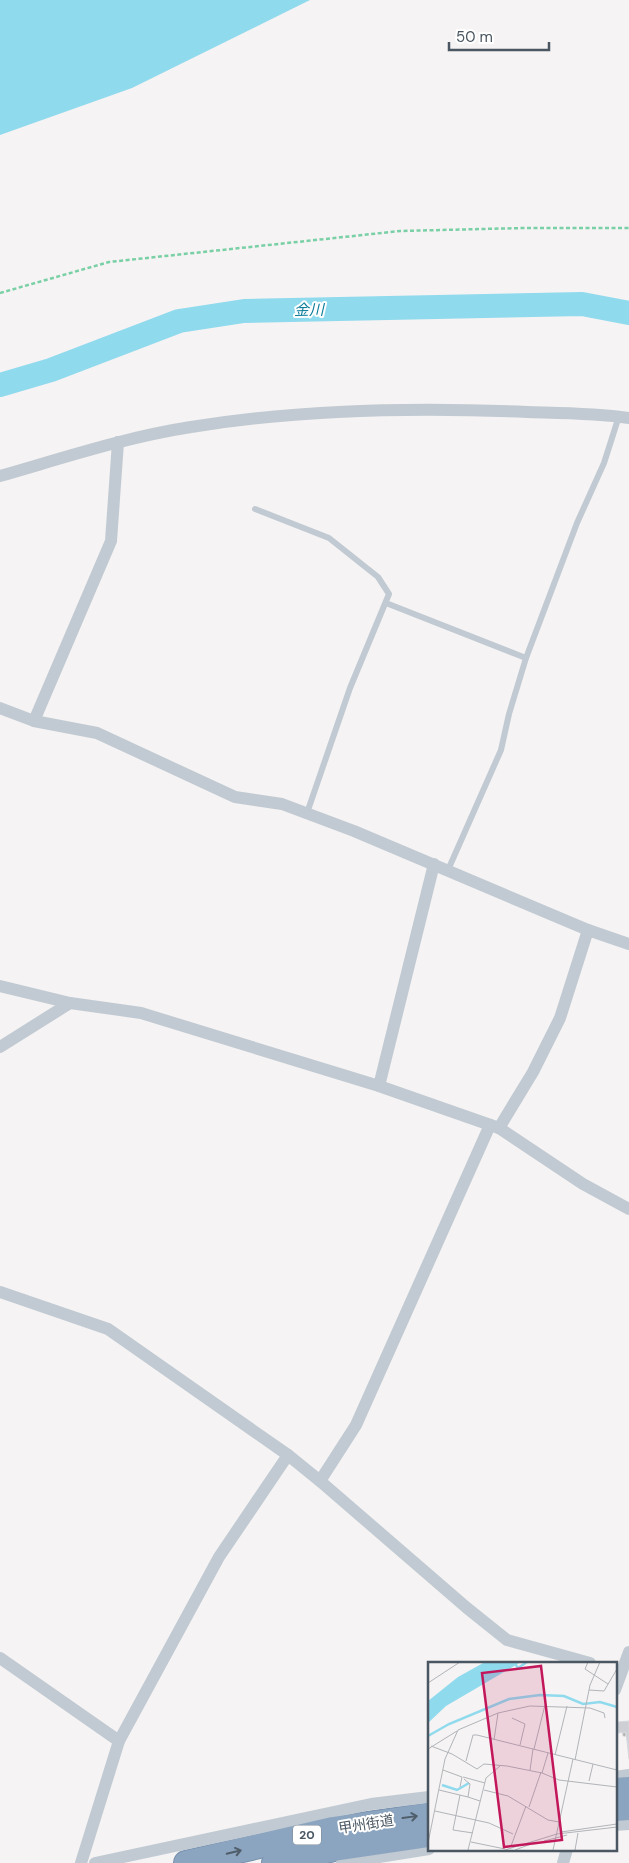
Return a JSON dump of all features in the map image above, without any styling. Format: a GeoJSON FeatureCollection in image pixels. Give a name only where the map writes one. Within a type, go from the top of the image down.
{"type":"FeatureCollection","features":[{"type":"Feature","properties":{"kind":"highway"},"geometry":{"type":"LineString","coordinates":[[616,1790],[629,1789]]}},
{"type":"Feature","properties":{"kind":"highway"},"geometry":{"type":"LineString","coordinates":[[616,1809],[629,1808]]}},
{"type":"Feature","properties":{"kind":"highway","name":"甲州街道"},"geometry":{"type":"LineString","coordinates":[[186,1863],[333,1829],[428,1815]]}},
{"type":"Feature","properties":{"kind":"highway","name":"20"},"geometry":{"type":"LineString","coordinates":[[274,1863],[334,1849],[428,1835]]}},
{"type":"Feature","properties":{"kind":"street"},"geometry":{"type":"LineString","coordinates":[[0,476],[118,442],[189,427],[270,416],[377,410],[458,409],[624,417]]}},
{"type":"Feature","properties":{"kind":"street"},"geometry":{"type":"LineString","coordinates":[[34,720],[110,541],[118,442]]}},
{"type":"Feature","properties":{"kind":"street"},"geometry":{"type":"LineString","coordinates":[[0,708],[34,720],[97,733],[236,797],[282,804],[434,864],[588,930],[629,944]]}},
{"type":"Feature","properties":{"kind":"street"},"geometry":{"type":"LineString","coordinates":[[379,1086],[434,864]]}},
{"type":"Feature","properties":{"kind":"street"},"geometry":{"type":"LineString","coordinates":[[320,1481],[356,1425],[494,1127],[534,1072],[560,1018],[588,930]]}},
{"type":"Feature","properties":{"kind":"street"},"geometry":{"type":"LineString","coordinates":[[0,986],[70,1003],[141,1013],[379,1086],[494,1127],[583,1184],[629,1209]]}},
{"type":"Feature","properties":{"kind":"street"},"geometry":{"type":"LineString","coordinates":[[0,1047],[70,1003]]}},
{"type":"Feature","properties":{"kind":"street"},"geometry":{"type":"LineString","coordinates":[[0,1292],[108,1329],[288,1455],[507,1640],[586,1662]]}},
{"type":"Feature","properties":{"kind":"street"},"geometry":{"type":"LineString","coordinates":[[81,1863],[119,1741],[219,1557],[288,1455]]}},
{"type":"Feature","properties":{"kind":"street"},"geometry":{"type":"LineString","coordinates":[[616,1684],[618,1671],[629,1652]]}},
{"type":"Feature","properties":{"kind":"street"},"geometry":{"type":"LineString","coordinates":[[0,1658],[119,1741]]}},
{"type":"Feature","properties":{"kind":"street"},"geometry":{"type":"LineString","coordinates":[[616,1777],[629,1775]]}},
{"type":"Feature","properties":{"kind":"street"},"geometry":{"type":"LineString","coordinates":[[95,1863],[371,1804],[428,1797]]}},
{"type":"Feature","properties":{"kind":"street"},"geometry":{"type":"LineString","coordinates":[[616,1825],[629,1824]]}},
{"type":"Feature","properties":{"kind":"street"},"geometry":{"type":"LineString","coordinates":[[342,1863],[428,1849]]}},
{"type":"Feature","properties":{"kind":"street"},"geometry":{"type":"LineString","coordinates":[[563,1863],[567,1850]]}},
{"type":"Feature","properties":{"kind":"lane"},"geometry":{"type":"LineString","coordinates":[[448,870],[501,750],[509,714],[526,658],[577,523],[624,417]]}},
{"type":"Feature","properties":{"kind":"lane"},"geometry":{"type":"LineString","coordinates":[[254,509],[329,538],[378,577],[389,594],[350,688],[307,814]]}},
{"type":"Feature","properties":{"kind":"lane"},"geometry":{"type":"LineString","coordinates":[[386,603],[526,658]]}},
{"type":"Feature","properties":{"kind":"path"},"geometry":{"type":"LineString","coordinates":[[0,293],[109,262],[400,231],[629,228]]}},
{"type":"Feature","properties":{"kind":"water"},"geometry":{"type":"Polygon","coordinates":[[[0,0],[310,0],[132,88],[0,135],[0,0]]]}},
{"type":"Feature","properties":{"kind":"building"},"geometry":{"type":"Polygon","coordinates":[[[629,1721],[629,1759],[626,1732],[618,1733],[617,1722],[629,1721]]]}},
{"type":"Feature","properties":{"kind":"waterway","name":"金川"},"geometry":{"type":"LineString","coordinates":[[0,385],[51,370],[179,321],[244,311],[582,304],[629,313]]}}]}
